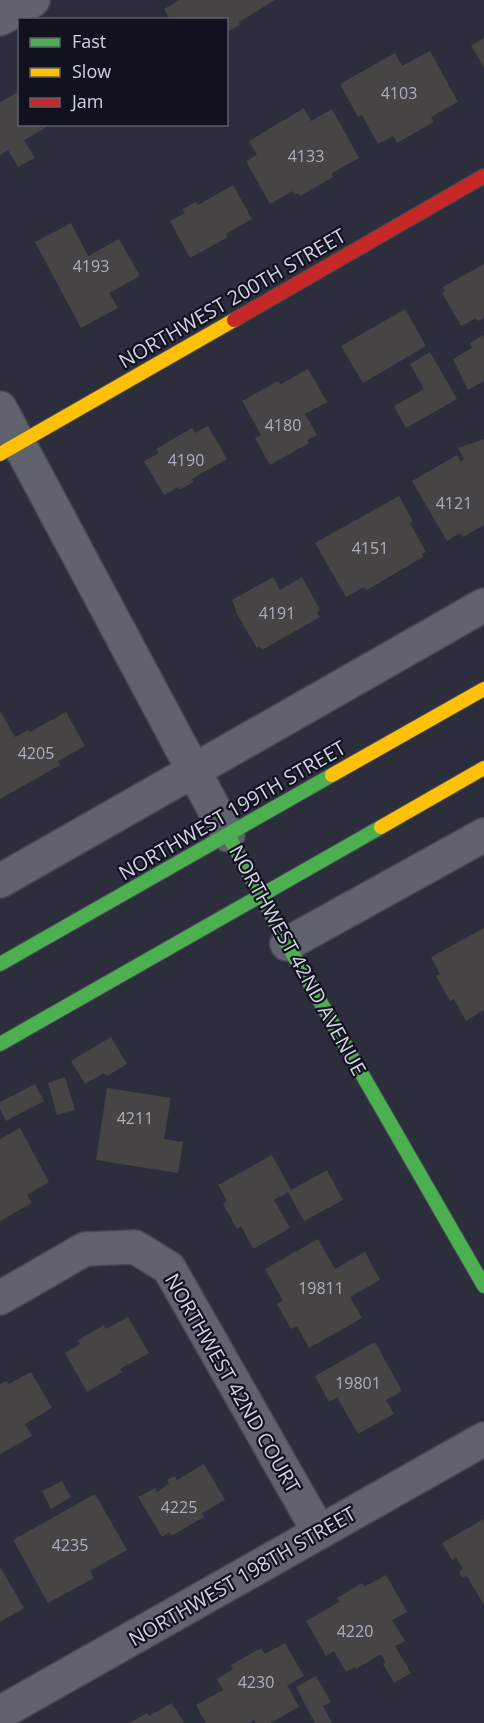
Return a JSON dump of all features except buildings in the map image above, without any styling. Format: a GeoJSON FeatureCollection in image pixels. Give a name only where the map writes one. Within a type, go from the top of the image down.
{"type":"FeatureCollection","features":[{"type":"Feature","properties":{"kind":"main road","name":"NORTHWEST 200TH STREET"},"geometry":{"type":"LineString","coordinates":[[10,449],[484,176]]}},
{"type":"Feature","properties":{"kind":"main road","name":"NORTHWEST 199TH STREET"},"geometry":{"type":"LineString","coordinates":[[0,964],[484,689]]}},
{"type":"Feature","properties":{"kind":"main road"},"geometry":{"type":"LineString","coordinates":[[0,1044],[484,768]]}},
{"type":"Feature","properties":{"kind":"main road","name":"NORTHWEST 42ND AVENUE"},"geometry":{"type":"LineString","coordinates":[[228,835],[287,944],[484,1286]]}},
{"type":"Feature","properties":{"kind":"street"},"geometry":{"type":"LineString","coordinates":[[0,19],[33,0]]}},
{"type":"Feature","properties":{"kind":"street","name":"NORTHWEST 42ND AVENUE"},"geometry":{"type":"LineString","coordinates":[[0,408],[10,449],[228,835]]}},
{"type":"Feature","properties":{"kind":"street"},"geometry":{"type":"LineString","coordinates":[[0,881],[484,605]]}},
{"type":"Feature","properties":{"kind":"street"},"geometry":{"type":"LineString","coordinates":[[287,944],[484,835]]}},
{"type":"Feature","properties":{"kind":"street","name":"NORTHWEST 42ND COURT"},"geometry":{"type":"LineString","coordinates":[[0,1298],[85,1249],[135,1247],[169,1268],[318,1532]]}},
{"type":"Feature","properties":{"kind":"street","name":"NORTHWEST 198TH STREET"},"geometry":{"type":"LineString","coordinates":[[0,1713],[484,1439]]}},
{"type":"Feature","properties":{"kind":"traffic: fast"},"geometry":{"type":"LineString","coordinates":[[0,964],[332,775]]}},
{"type":"Feature","properties":{"kind":"traffic: fast"},"geometry":{"type":"LineString","coordinates":[[0,1044],[381,827]]}},
{"type":"Feature","properties":{"kind":"traffic: fast"},"geometry":{"type":"LineString","coordinates":[[228,835],[287,944],[484,1286]]}},
{"type":"Feature","properties":{"kind":"traffic: slow"},"geometry":{"type":"LineString","coordinates":[[0,454],[234,320]]}},
{"type":"Feature","properties":{"kind":"traffic: slow"},"geometry":{"type":"LineString","coordinates":[[332,775],[484,689]]}},
{"type":"Feature","properties":{"kind":"traffic: slow"},"geometry":{"type":"LineString","coordinates":[[381,827],[484,768]]}},
{"type":"Feature","properties":{"kind":"traffic: jam"},"geometry":{"type":"LineString","coordinates":[[234,320],[484,176]]}}]}
